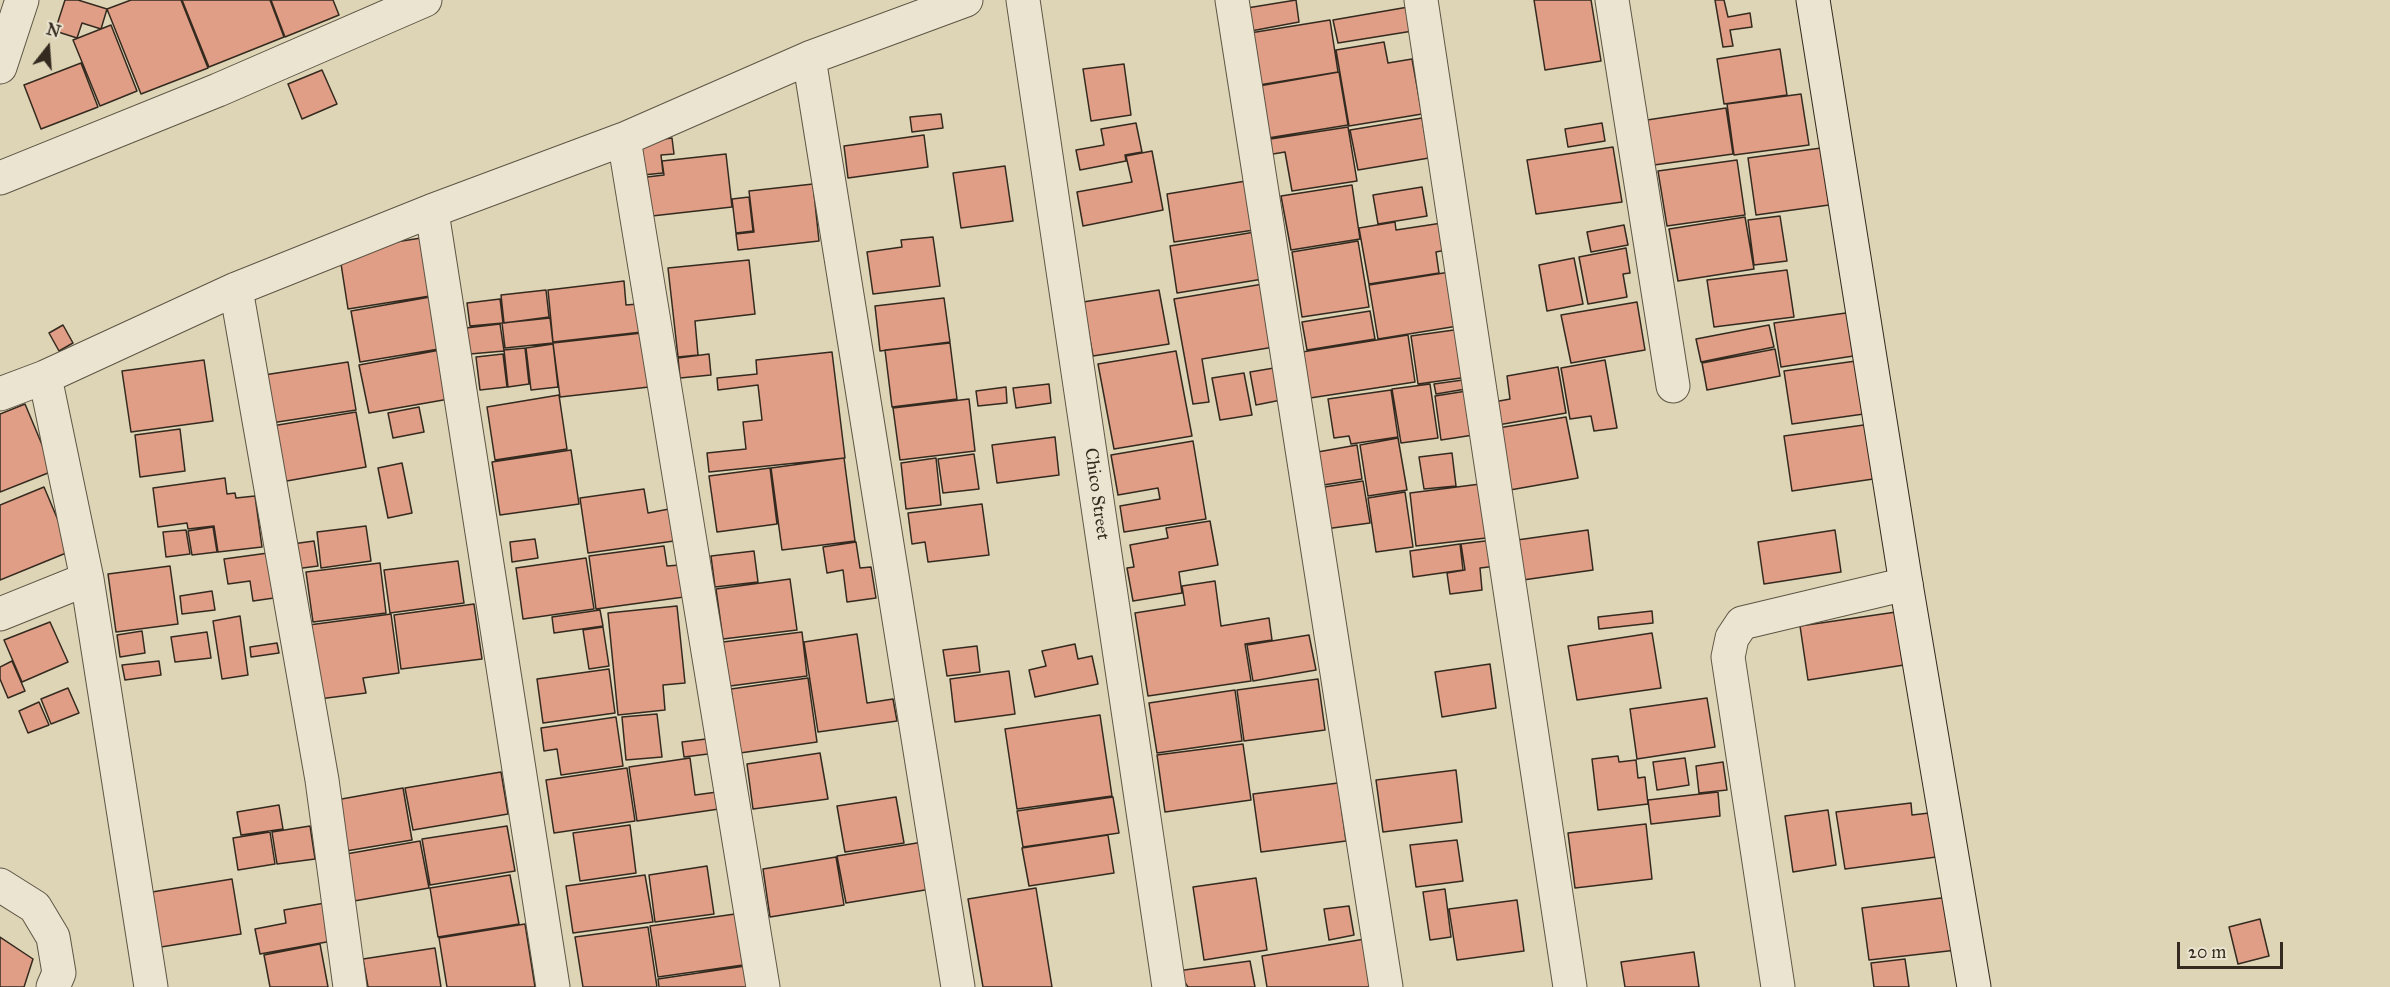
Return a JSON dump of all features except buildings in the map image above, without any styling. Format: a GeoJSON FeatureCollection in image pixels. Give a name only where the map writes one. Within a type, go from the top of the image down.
{"type":"FeatureCollection","features":[{"type":"Feature","properties":{"kind":"street"},"geometry":{"type":"LineString","coordinates":[[0,67],[22,0]]}},
{"type":"Feature","properties":{"kind":"street"},"geometry":{"type":"LineString","coordinates":[[0,178],[218,90],[389,7],[425,0]]}},
{"type":"Feature","properties":{"kind":"street"},"geometry":{"type":"LineString","coordinates":[[0,394],[45,377],[236,289],[624,139],[808,58],[966,0]]}},
{"type":"Feature","properties":{"kind":"street","name":"Chico Street"},"geometry":{"type":"LineString","coordinates":[[1023,0],[1169,987]]}},
{"type":"Feature","properties":{"kind":"street"},"geometry":{"type":"LineString","coordinates":[[1232,0],[1386,987]]}},
{"type":"Feature","properties":{"kind":"street"},"geometry":{"type":"LineString","coordinates":[[1421,0],[1570,987]]}},
{"type":"Feature","properties":{"kind":"street"},"geometry":{"type":"LineString","coordinates":[[1612,0],[1673,386]]}},
{"type":"Feature","properties":{"kind":"street"},"geometry":{"type":"LineString","coordinates":[[1813,0],[1906,584],[1974,987]]}},
{"type":"Feature","properties":{"kind":"street"},"geometry":{"type":"LineString","coordinates":[[808,58],[958,987]]}},
{"type":"Feature","properties":{"kind":"street"},"geometry":{"type":"LineString","coordinates":[[624,139],[763,987]]}},
{"type":"Feature","properties":{"kind":"street"},"geometry":{"type":"LineString","coordinates":[[432,212],[553,987]]}},
{"type":"Feature","properties":{"kind":"street"},"geometry":{"type":"LineString","coordinates":[[236,289],[322,780],[350,987]]}},
{"type":"Feature","properties":{"kind":"street"},"geometry":{"type":"LineString","coordinates":[[45,377],[87,579],[151,987]]}},
{"type":"Feature","properties":{"kind":"street"},"geometry":{"type":"LineString","coordinates":[[0,614],[87,579]]}},
{"type":"Feature","properties":{"kind":"street"},"geometry":{"type":"LineString","coordinates":[[1778,987],[1728,657],[1732,638],[1742,623],[1906,584]]}},
{"type":"Feature","properties":{"kind":"street"},"geometry":{"type":"LineString","coordinates":[[0,885],[35,907],[53,937],[59,973],[53,987]]}}]}
